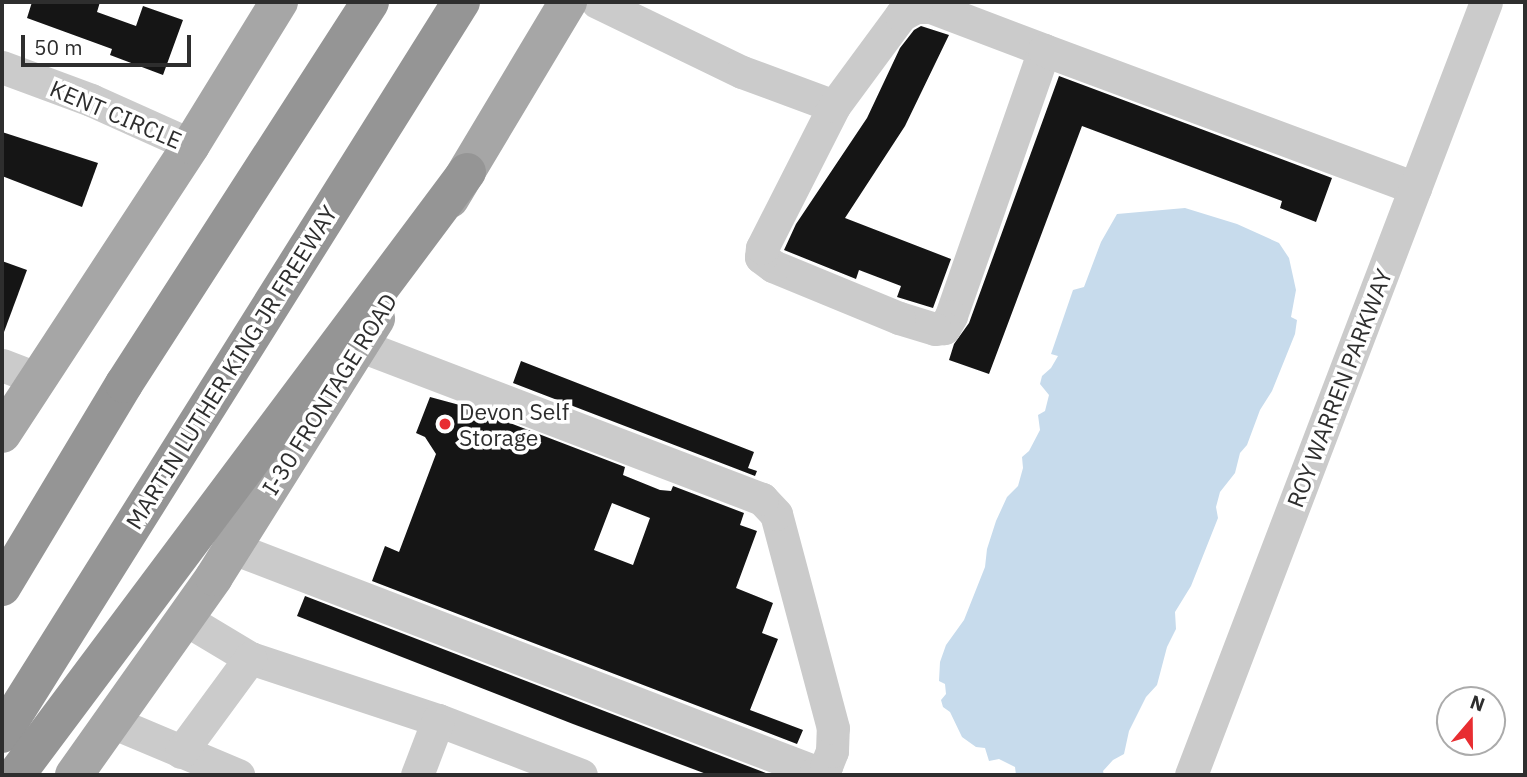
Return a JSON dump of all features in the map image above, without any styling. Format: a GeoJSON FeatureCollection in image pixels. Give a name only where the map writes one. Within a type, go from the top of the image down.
{"type":"FeatureCollection","features":[{"type":"Feature","properties":{"kind":"highway"},"geometry":{"type":"LineString","coordinates":[[2,587],[124,384],[370,2]]}},
{"type":"Feature","properties":{"kind":"highway","name":"MARTIN LUTHER KING JR FREEWAY"},"geometry":{"type":"LineString","coordinates":[[2,734],[461,2]]}},
{"type":"Feature","properties":{"kind":"highway"},"geometry":{"type":"LineString","coordinates":[[16,775],[467,172]]}},
{"type":"Feature","properties":{"kind":"main road"},"geometry":{"type":"LineString","coordinates":[[2,434],[191,145],[279,2]]}},
{"type":"Feature","properties":{"kind":"main road","name":"I-30 FRONTAGE ROAD"},"geometry":{"type":"LineString","coordinates":[[74,775],[233,548],[467,172],[568,2]]}},
{"type":"Feature","properties":{"kind":"street"},"geometry":{"type":"LineString","coordinates":[[597,2],[742,72],[834,106]]}},
{"type":"Feature","properties":{"kind":"street","name":"ROY WARREN PARKWAY"},"geometry":{"type":"LineString","coordinates":[[1191,775],[1486,2]]}},
{"type":"Feature","properties":{"kind":"street"},"geometry":{"type":"LineString","coordinates":[[1044,50],[951,316],[944,328],[935,329],[899,318],[773,267],[761,257],[762,248],[834,106],[901,15],[916,7],[931,7],[1415,188]]}},
{"type":"Feature","properties":{"kind":"street","name":"KENT CIRCLE"},"geometry":{"type":"LineString","coordinates":[[2,67],[91,100],[191,145]]}},
{"type":"Feature","properties":{"kind":"street"},"geometry":{"type":"LineString","coordinates":[[233,548],[816,772],[826,766],[832,751],[833,729],[776,513],[762,499],[359,345]]}},
{"type":"Feature","properties":{"kind":"street"},"geometry":{"type":"LineString","coordinates":[[2,365],[38,379]]}},
{"type":"Feature","properties":{"kind":"street"},"geometry":{"type":"LineString","coordinates":[[185,619],[250,658],[438,720],[581,775]]}},
{"type":"Feature","properties":{"kind":"street"},"geometry":{"type":"LineString","coordinates":[[181,752],[250,658]]}},
{"type":"Feature","properties":{"kind":"street"},"geometry":{"type":"LineString","coordinates":[[417,775],[438,720]]}},
{"type":"Feature","properties":{"kind":"street"},"geometry":{"type":"LineString","coordinates":[[111,722],[238,775]]}},
{"type":"Feature","properties":{"kind":"water"},"geometry":{"type":"Polygon","coordinates":[[[1185,208],[1237,224],[1279,243],[1289,258],[1296,290],[1291,317],[1297,320],[1295,334],[1272,391],[1260,410],[1247,445],[1240,453],[1235,473],[1220,492],[1216,507],[1218,518],[1191,586],[1175,612],[1176,629],[1167,647],[1157,685],[1146,697],[1129,731],[1124,754],[1113,760],[1103,771],[1104,775],[1016,775],[1015,767],[999,759],[989,761],[985,748],[976,747],[962,737],[950,712],[943,707],[941,700],[946,694],[945,684],[939,681],[940,662],[946,645],[964,620],[985,567],[987,549],[996,521],[1007,497],[1018,486],[1023,468],[1022,457],[1029,451],[1040,430],[1038,415],[1045,411],[1049,395],[1040,384],[1042,376],[1058,356],[1051,354],[1073,290],[1084,287],[1101,242],[1117,214],[1185,208]]]}},
{"type":"Feature","properties":{"kind":"building"},"geometry":{"type":"Polygon","coordinates":[[[32,2],[100,2],[97,12],[136,26],[143,6],[183,20],[163,75],[110,55],[112,49],[27,18],[32,2]]]}},
{"type":"Feature","properties":{"kind":"building"},"geometry":{"type":"Polygon","coordinates":[[[921,26],[949,35],[905,126],[845,218],[951,259],[933,308],[897,297],[901,286],[859,270],[856,279],[784,250],[796,224],[867,118],[900,48],[914,30],[921,26]]]}},
{"type":"Feature","properties":{"kind":"building"},"geometry":{"type":"Polygon","coordinates":[[[1059,76],[1332,178],[1316,222],[1280,208],[1282,201],[1082,126],[989,374],[949,360],[954,344],[969,323],[1059,76]]]}},
{"type":"Feature","properties":{"kind":"building"},"geometry":{"type":"Polygon","coordinates":[[[2,132],[98,163],[82,207],[2,176],[2,132]]]}},
{"type":"Feature","properties":{"kind":"building"},"geometry":{"type":"Polygon","coordinates":[[[2,261],[27,270],[4,332],[2,332],[2,261]]]}},
{"type":"Feature","properties":{"kind":"building"},"geometry":{"type":"Polygon","coordinates":[[[521,361],[754,452],[748,468],[757,471],[755,476],[513,383],[521,361]]]}},
{"type":"Feature","properties":{"kind":"building"},"geometry":{"type":"Polygon","coordinates":[[[430,397],[467,407],[486,423],[489,415],[625,467],[623,475],[660,490],[671,491],[673,486],[744,513],[740,525],[757,531],[736,588],[773,603],[762,633],[778,639],[750,710],[803,730],[797,744],[372,581],[385,546],[399,552],[436,454],[425,437],[416,433],[430,397]],[[612,503],[594,550],[633,565],[650,518],[612,503]]]}},
{"type":"Feature","properties":{"kind":"building"},"geometry":{"type":"Polygon","coordinates":[[[305,596],[771,775],[709,775],[573,724],[297,616],[305,596]]]}},
{"type":"Feature","properties":{"kind":"place","name":"Devon Self Storage"},"geometry":{"type":"Point","coordinates":[445,424]}}]}
